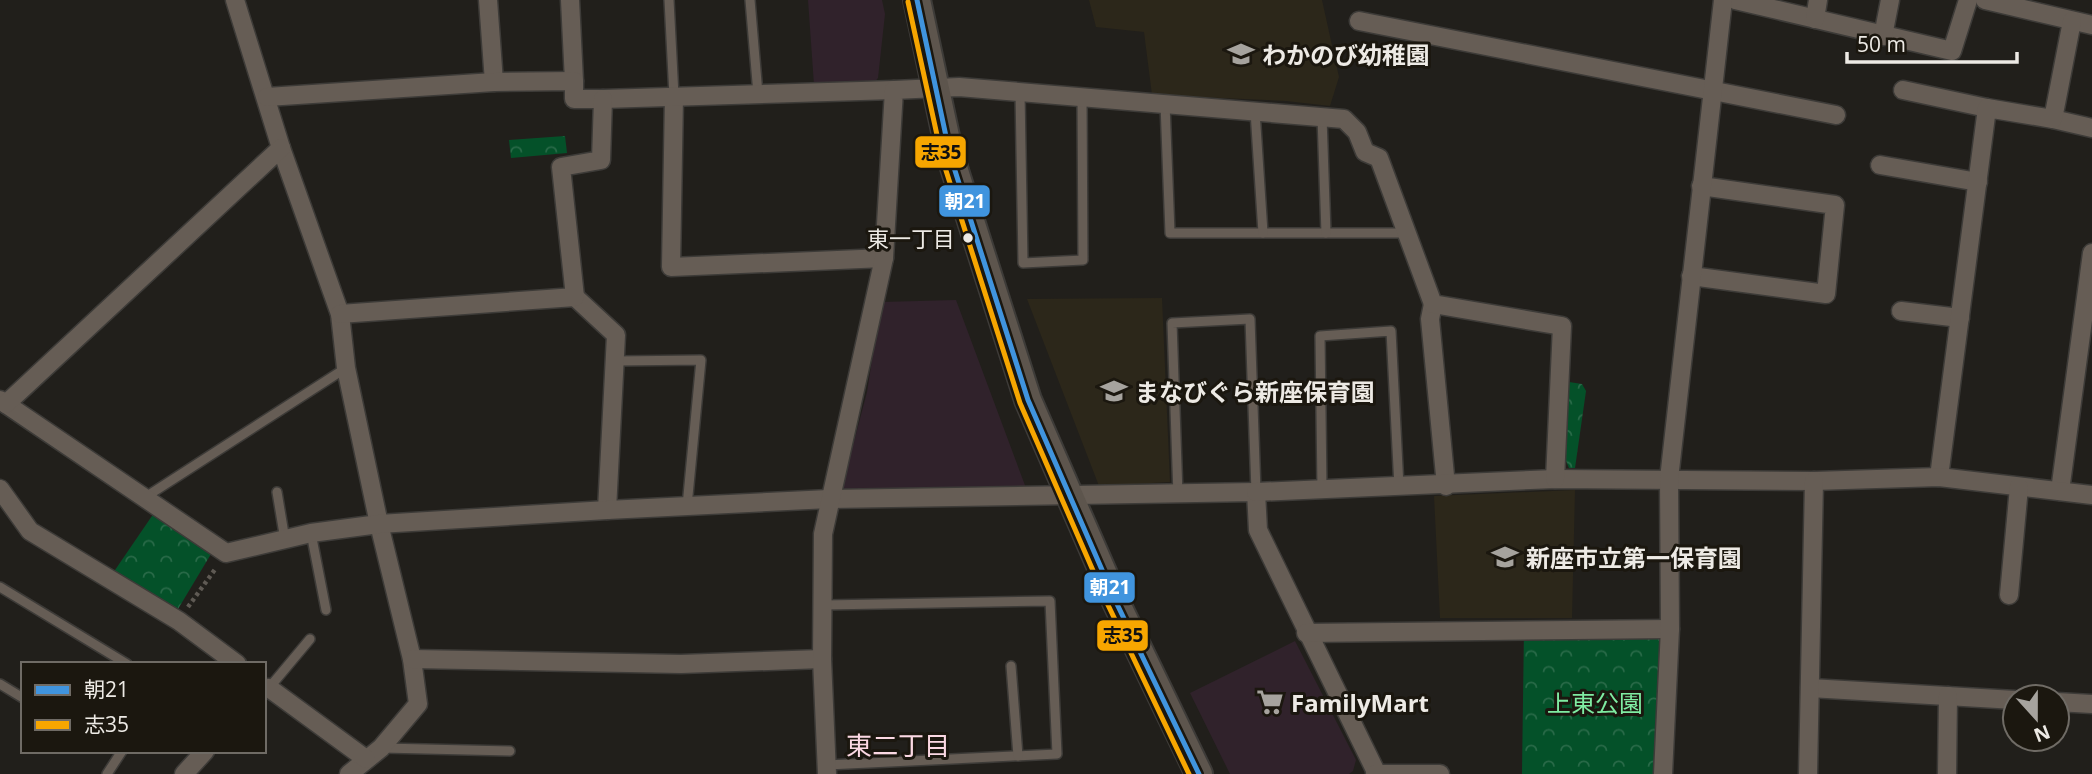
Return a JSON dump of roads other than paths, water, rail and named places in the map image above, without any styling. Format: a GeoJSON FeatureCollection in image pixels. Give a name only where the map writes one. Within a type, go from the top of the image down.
{"type":"FeatureCollection","features":[{"type":"Feature","properties":{"kind":"street"},"geometry":{"type":"LineString","coordinates":[[242,0],[235,0],[281,148],[340,314],[346,368],[379,524],[412,659],[418,704],[381,748],[349,774]]}},
{"type":"Feature","properties":{"kind":"street"},"geometry":{"type":"LineString","coordinates":[[488,0],[494,82]]}},
{"type":"Feature","properties":{"kind":"street"},"geometry":{"type":"LineString","coordinates":[[570,0],[573,99],[933,87],[1344,119],[1357,132],[1365,152],[1379,158],[1433,304],[1430,319],[1446,486]]}},
{"type":"Feature","properties":{"kind":"street"},"geometry":{"type":"LineString","coordinates":[[917,0],[933,87],[953,169],[1028,400],[1068,496],[1199,774]]}},
{"type":"Feature","properties":{"kind":"street"},"geometry":{"type":"LineString","coordinates":[[1663,774],[1670,629],[1669,479],[1723,0]]}},
{"type":"Feature","properties":{"kind":"street"},"geometry":{"type":"LineString","coordinates":[[1735,0],[1952,51],[1968,0]]}},
{"type":"Feature","properties":{"kind":"street"},"geometry":{"type":"LineString","coordinates":[[1815,19],[1818,0]]}},
{"type":"Feature","properties":{"kind":"street"},"geometry":{"type":"LineString","coordinates":[[1883,36],[1890,0]]}},
{"type":"Feature","properties":{"kind":"street"},"geometry":{"type":"LineString","coordinates":[[1985,0],[2092,25]]}},
{"type":"Feature","properties":{"kind":"street"},"geometry":{"type":"LineString","coordinates":[[1359,21],[1836,115]]}},
{"type":"Feature","properties":{"kind":"street"},"geometry":{"type":"LineString","coordinates":[[2053,118],[2072,21]]}},
{"type":"Feature","properties":{"kind":"street"},"geometry":{"type":"LineString","coordinates":[[267,97],[494,82],[574,81]]}},
{"type":"Feature","properties":{"kind":"street"},"geometry":{"type":"LineString","coordinates":[[827,769],[822,659],[825,605],[823,534],[884,258],[894,90]]}},
{"type":"Feature","properties":{"kind":"street"},"geometry":{"type":"LineString","coordinates":[[1903,90],[1987,108],[2053,118],[2092,128]]}},
{"type":"Feature","properties":{"kind":"street"},"geometry":{"type":"LineString","coordinates":[[674,96],[671,267],[884,258]]}},
{"type":"Feature","properties":{"kind":"street"},"geometry":{"type":"LineString","coordinates":[[603,99],[601,160],[561,166],[575,298],[616,335],[607,510]]}},
{"type":"Feature","properties":{"kind":"street"},"geometry":{"type":"LineString","coordinates":[[1939,477],[1987,108]]}},
{"type":"Feature","properties":{"kind":"street"},"geometry":{"type":"LineString","coordinates":[[281,148],[3,402],[226,553],[311,533],[379,524],[829,499],[1178,495],[1446,486],[1555,479],[1814,481],[1939,477],[2092,495]]}},
{"type":"Feature","properties":{"kind":"street"},"geometry":{"type":"LineString","coordinates":[[1880,164],[1978,182]]}},
{"type":"Feature","properties":{"kind":"street"},"geometry":{"type":"LineString","coordinates":[[1691,276],[1826,294],[1835,205],[1701,186]]}},
{"type":"Feature","properties":{"kind":"street"},"geometry":{"type":"LineString","coordinates":[[2060,491],[2092,253]]}},
{"type":"Feature","properties":{"kind":"street"},"geometry":{"type":"LineString","coordinates":[[340,314],[575,298]]}},
{"type":"Feature","properties":{"kind":"street"},"geometry":{"type":"LineString","coordinates":[[1433,304],[1562,327],[1555,479]]}},
{"type":"Feature","properties":{"kind":"street"},"geometry":{"type":"LineString","coordinates":[[1901,311],[1960,318]]}},
{"type":"Feature","properties":{"kind":"street"},"geometry":{"type":"LineString","coordinates":[[1808,774],[1814,481]]}},
{"type":"Feature","properties":{"kind":"street"},"geometry":{"type":"LineString","coordinates":[[2009,595],[2019,487]]}},
{"type":"Feature","properties":{"kind":"street"},"geometry":{"type":"LineString","coordinates":[[0,489],[30,531],[176,619],[234,662]]}},
{"type":"Feature","properties":{"kind":"street"},"geometry":{"type":"LineString","coordinates":[[1256,492],[1258,530],[1377,774],[1440,774]]}},
{"type":"Feature","properties":{"kind":"street"},"geometry":{"type":"LineString","coordinates":[[1306,633],[1670,629]]}},
{"type":"Feature","properties":{"kind":"street"},"geometry":{"type":"LineString","coordinates":[[412,659],[681,664],[822,659]]}},
{"type":"Feature","properties":{"kind":"street"},"geometry":{"type":"LineString","coordinates":[[266,688],[366,759]]}},
{"type":"Feature","properties":{"kind":"street"},"geometry":{"type":"LineString","coordinates":[[1810,688],[2001,699]]}},
{"type":"Feature","properties":{"kind":"street"},"geometry":{"type":"LineString","coordinates":[[1947,774],[1948,696]]}},
{"type":"Feature","properties":{"kind":"street"},"geometry":{"type":"LineString","coordinates":[[2071,703],[2092,704]]}},
{"type":"Feature","properties":{"kind":"street"},"geometry":{"type":"LineString","coordinates":[[184,774],[203,753]]}},
{"type":"Feature","properties":{"kind":"lane"},"geometry":{"type":"LineString","coordinates":[[670,0],[674,96]]}},
{"type":"Feature","properties":{"kind":"lane"},"geometry":{"type":"LineString","coordinates":[[750,0],[758,94]]}},
{"type":"Feature","properties":{"kind":"lane"},"geometry":{"type":"LineString","coordinates":[[1020,93],[1023,263],[1083,260],[1082,98]]}},
{"type":"Feature","properties":{"kind":"lane"},"geometry":{"type":"LineString","coordinates":[[1165,104],[1170,233],[1408,233]]}},
{"type":"Feature","properties":{"kind":"lane"},"geometry":{"type":"LineString","coordinates":[[1255,111],[1264,233]]}},
{"type":"Feature","properties":{"kind":"lane"},"geometry":{"type":"LineString","coordinates":[[1322,117],[1326,233]]}},
{"type":"Feature","properties":{"kind":"lane"},"geometry":{"type":"LineString","coordinates":[[1178,495],[1172,323],[1250,319],[1256,492]]}},
{"type":"Feature","properties":{"kind":"lane"},"geometry":{"type":"LineString","coordinates":[[1322,489],[1320,337],[1391,331],[1399,487]]}},
{"type":"Feature","properties":{"kind":"lane"},"geometry":{"type":"LineString","coordinates":[[616,360],[701,360],[687,506]]}},
{"type":"Feature","properties":{"kind":"lane"},"geometry":{"type":"LineString","coordinates":[[144,498],[346,368]]}},
{"type":"Feature","properties":{"kind":"lane"},"geometry":{"type":"LineString","coordinates":[[277,492],[285,540]]}},
{"type":"Feature","properties":{"kind":"lane"},"geometry":{"type":"LineString","coordinates":[[311,533],[326,610]]}},
{"type":"Feature","properties":{"kind":"lane"},"geometry":{"type":"LineString","coordinates":[[0,587],[124,662]]}},
{"type":"Feature","properties":{"kind":"lane"},"geometry":{"type":"LineString","coordinates":[[825,605],[1050,601],[1057,754],[827,769]]}},
{"type":"Feature","properties":{"kind":"lane"},"geometry":{"type":"LineString","coordinates":[[266,688],[310,639]]}},
{"type":"Feature","properties":{"kind":"lane"},"geometry":{"type":"LineString","coordinates":[[1011,666],[1018,756]]}},
{"type":"Feature","properties":{"kind":"lane"},"geometry":{"type":"LineString","coordinates":[[0,684],[21,697]]}},
{"type":"Feature","properties":{"kind":"lane"},"geometry":{"type":"LineString","coordinates":[[381,748],[510,751]]}},
{"type":"Feature","properties":{"kind":"lane"},"geometry":{"type":"LineString","coordinates":[[107,774],[117,753]]}},
{"type":"Feature","properties":{"kind":"place","name":"わかのび幼稚園"},"geometry":{"type":"Point","coordinates":[1241,54]}},
{"type":"Feature","properties":{"kind":"place","name":"東一丁目"},"geometry":{"type":"Point","coordinates":[968,238]}},
{"type":"Feature","properties":{"kind":"place","name":"まなびぐら新座保育園"},"geometry":{"type":"Point","coordinates":[1114,391]}},
{"type":"Feature","properties":{"kind":"place","name":"新座市立第一保育園"},"geometry":{"type":"Point","coordinates":[1505,557]}},
{"type":"Feature","properties":{"kind":"place","name":"FamilyMart"},"geometry":{"type":"Point","coordinates":[1270,702]}},
{"type":"Feature","properties":{"kind":"district","name":"東二丁目"},"geometry":{"type":"Point","coordinates":[898,745]}},
{"type":"Feature","properties":{"kind":"park label","name":"上東公園"},"geometry":{"type":"Point","coordinates":[1595,702]}}]}
